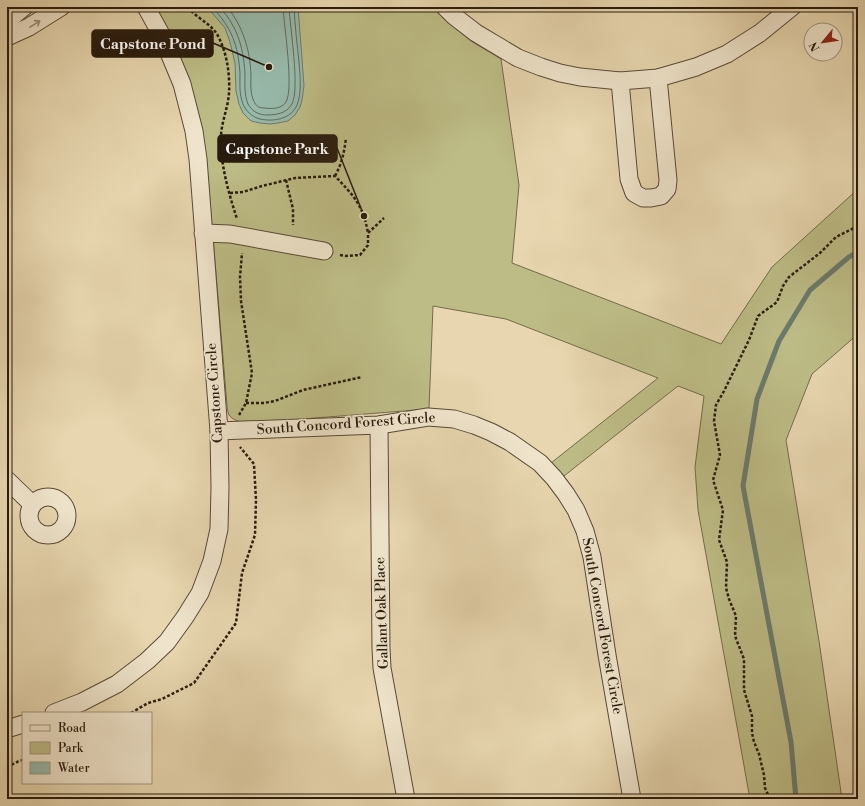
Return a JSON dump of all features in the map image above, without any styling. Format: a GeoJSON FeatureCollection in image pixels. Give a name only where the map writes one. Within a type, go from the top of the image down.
{"type":"FeatureCollection","features":[{"type":"Feature","properties":{"kind":"street"},"geometry":{"type":"LineString","coordinates":[[7,21],[24,7]]}},
{"type":"Feature","properties":{"kind":"street"},"geometry":{"type":"LineString","coordinates":[[7,37],[29,27],[61,7]]}},
{"type":"Feature","properties":{"kind":"street","name":"Capstone Circle"},"geometry":{"type":"LineString","coordinates":[[57,712],[82,702],[117,684],[147,661],[167,642],[200,593],[212,561],[219,529],[219,431],[198,159],[194,131],[182,84],[162,36],[146,7]]}},
{"type":"Feature","properties":{"kind":"street"},"geometry":{"type":"LineString","coordinates":[[445,7],[476,33],[518,58],[560,73],[580,77],[620,81],[658,78],[696,67],[727,54],[760,33],[792,7]]}},
{"type":"Feature","properties":{"kind":"street"},"geometry":{"type":"LineString","coordinates":[[620,81],[628,179],[634,193],[643,198],[651,198],[661,196],[667,189],[668,180],[658,78]]}},
{"type":"Feature","properties":{"kind":"street"},"geometry":{"type":"LineString","coordinates":[[204,234],[230,234],[324,251]]}},
{"type":"Feature","properties":{"kind":"street","name":"South Concord Forest Circle"},"geometry":{"type":"LineString","coordinates":[[219,431],[379,425],[428,416],[454,419],[491,432],[510,442],[540,463],[566,494],[576,510],[585,531],[592,557],[632,799]]}},
{"type":"Feature","properties":{"kind":"street","name":"Gallant Oak Place"},"geometry":{"type":"LineString","coordinates":[[379,425],[382,668],[406,799]]}},
{"type":"Feature","properties":{"kind":"street"},"geometry":{"type":"LineString","coordinates":[[7,480],[32,504]]}},
{"type":"Feature","properties":{"kind":"path"},"geometry":{"type":"LineString","coordinates":[[335,176],[341,165],[346,138]]}},
{"type":"Feature","properties":{"kind":"path"},"geometry":{"type":"LineString","coordinates":[[230,193],[243,192],[295,178],[335,176],[358,201],[368,233],[368,245],[360,255],[346,256],[324,251]]}},
{"type":"Feature","properties":{"kind":"path"},"geometry":{"type":"LineString","coordinates":[[286,180],[292,209],[293,225]]}},
{"type":"Feature","properties":{"kind":"path"},"geometry":{"type":"LineString","coordinates":[[368,233],[384,218]]}},
{"type":"Feature","properties":{"kind":"path"},"geometry":{"type":"LineString","coordinates":[[770,799],[765,788],[764,775],[752,733],[752,716],[744,690],[744,659],[735,636],[736,616],[726,588],[727,562],[719,540],[723,510],[713,480],[720,455],[714,421],[716,405],[749,340],[758,316],[777,302],[783,286],[789,277],[820,254],[836,237],[858,226]]}},
{"type":"Feature","properties":{"kind":"path"},"geometry":{"type":"LineString","coordinates":[[246,402],[275,401],[303,390],[362,377]]}},
{"type":"Feature","properties":{"kind":"path"},"geometry":{"type":"LineString","coordinates":[[7,767],[22,760]]}},
{"type":"Feature","properties":{"kind":"green space"},"geometry":{"type":"Polygon","coordinates":[[[155,7],[433,7],[442,17],[471,41],[501,59],[519,185],[512,263],[721,344],[772,267],[858,189],[858,334],[812,374],[786,440],[819,641],[842,799],[750,799],[698,510],[695,467],[704,396],[678,386],[564,476],[551,463],[658,378],[506,319],[433,306],[429,409],[264,422],[241,422],[229,415],[208,178],[202,127],[191,88],[175,44],[155,7]]]}},
{"type":"Feature","properties":{"kind":"water"},"geometry":{"type":"Polygon","coordinates":[[[207,7],[298,7],[304,86],[300,107],[295,115],[288,121],[270,124],[260,123],[251,121],[243,113],[236,91],[235,63],[230,42],[225,28],[207,7]]]}},
{"type":"Feature","properties":{"kind":"waterway"},"geometry":{"type":"LineString","coordinates":[[796,799],[791,742],[743,486],[757,399],[779,341],[810,290],[849,257],[858,252]]}},
{"type":"Feature","properties":{"kind":"place","name":"Capstone Pond"},"geometry":{"type":"Point","coordinates":[269,67]}},
{"type":"Feature","properties":{"kind":"place","name":"Capstone Park"},"geometry":{"type":"Point","coordinates":[364,216]}}]}
